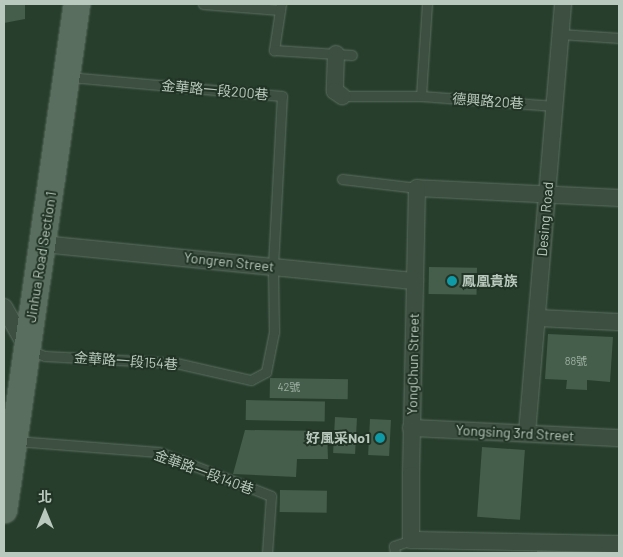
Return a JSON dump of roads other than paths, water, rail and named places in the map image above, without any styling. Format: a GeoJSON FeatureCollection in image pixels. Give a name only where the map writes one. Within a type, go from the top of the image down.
{"type":"FeatureCollection","features":[{"type":"Feature","properties":{"kind":"main road","name":"Jinhua Road Section 1"},"geometry":{"type":"LineString","coordinates":[[4,510],[14,441],[17,387],[27,348],[77,4]]}},
{"type":"Feature","properties":{"kind":"street","name":"Desing Road"},"geometry":{"type":"LineString","coordinates":[[527,433],[563,4]]}},
{"type":"Feature","properties":{"kind":"street"},"geometry":{"type":"LineString","coordinates":[[342,96],[335,91],[344,54]]}},
{"type":"Feature","properties":{"kind":"street"},"geometry":{"type":"LineString","coordinates":[[417,188],[619,198]]}},
{"type":"Feature","properties":{"kind":"street","name":"YongChun Street"},"geometry":{"type":"LineString","coordinates":[[411,540],[417,188]]}},
{"type":"Feature","properties":{"kind":"street","name":"Yongren Street"},"geometry":{"type":"LineString","coordinates":[[43,244],[415,281]]}},
{"type":"Feature","properties":{"kind":"street"},"geometry":{"type":"LineString","coordinates":[[4,306],[27,348]]}},
{"type":"Feature","properties":{"kind":"street"},"geometry":{"type":"LineString","coordinates":[[537,318],[619,322]]}},
{"type":"Feature","properties":{"kind":"street","name":"Yongsing 3rd Street"},"geometry":{"type":"LineString","coordinates":[[412,428],[619,438]]}},
{"type":"Feature","properties":{"kind":"street"},"geometry":{"type":"LineString","coordinates":[[411,540],[619,544]]}},
{"type":"Feature","properties":{"kind":"lane"},"geometry":{"type":"LineString","coordinates":[[203,4],[281,7],[274,50],[344,54]]}},
{"type":"Feature","properties":{"kind":"lane"},"geometry":{"type":"LineString","coordinates":[[421,96],[427,4]]}},
{"type":"Feature","properties":{"kind":"lane"},"geometry":{"type":"LineString","coordinates":[[561,34],[619,38]]}},
{"type":"Feature","properties":{"kind":"lane","name":"金華路一段200巷"},"geometry":{"type":"LineString","coordinates":[[67,77],[282,96],[273,266]]}},
{"type":"Feature","properties":{"kind":"lane","name":"德興路20巷"},"geometry":{"type":"LineString","coordinates":[[342,96],[421,96],[554,106]]}},
{"type":"Feature","properties":{"kind":"lane"},"geometry":{"type":"LineString","coordinates":[[342,179],[417,188]]}},
{"type":"Feature","properties":{"kind":"lane","name":"金華路一段154巷"},"geometry":{"type":"LineString","coordinates":[[27,348],[45,356],[176,363],[251,380],[266,372],[272,340],[273,266]]}},
{"type":"Feature","properties":{"kind":"lane","name":"金華路一段140巷"},"geometry":{"type":"LineString","coordinates":[[14,441],[159,452],[271,496],[267,553]]}},
{"type":"Feature","properties":{"kind":"lane"},"geometry":{"type":"LineString","coordinates":[[394,553],[394,546],[411,540]]}},
{"type":"Feature","properties":{"kind":"place","name":"鳳凰貴族"},"geometry":{"type":"Point","coordinates":[452,281]}},
{"type":"Feature","properties":{"kind":"place","name":"好風采No1"},"geometry":{"type":"Point","coordinates":[380,438]}}]}
